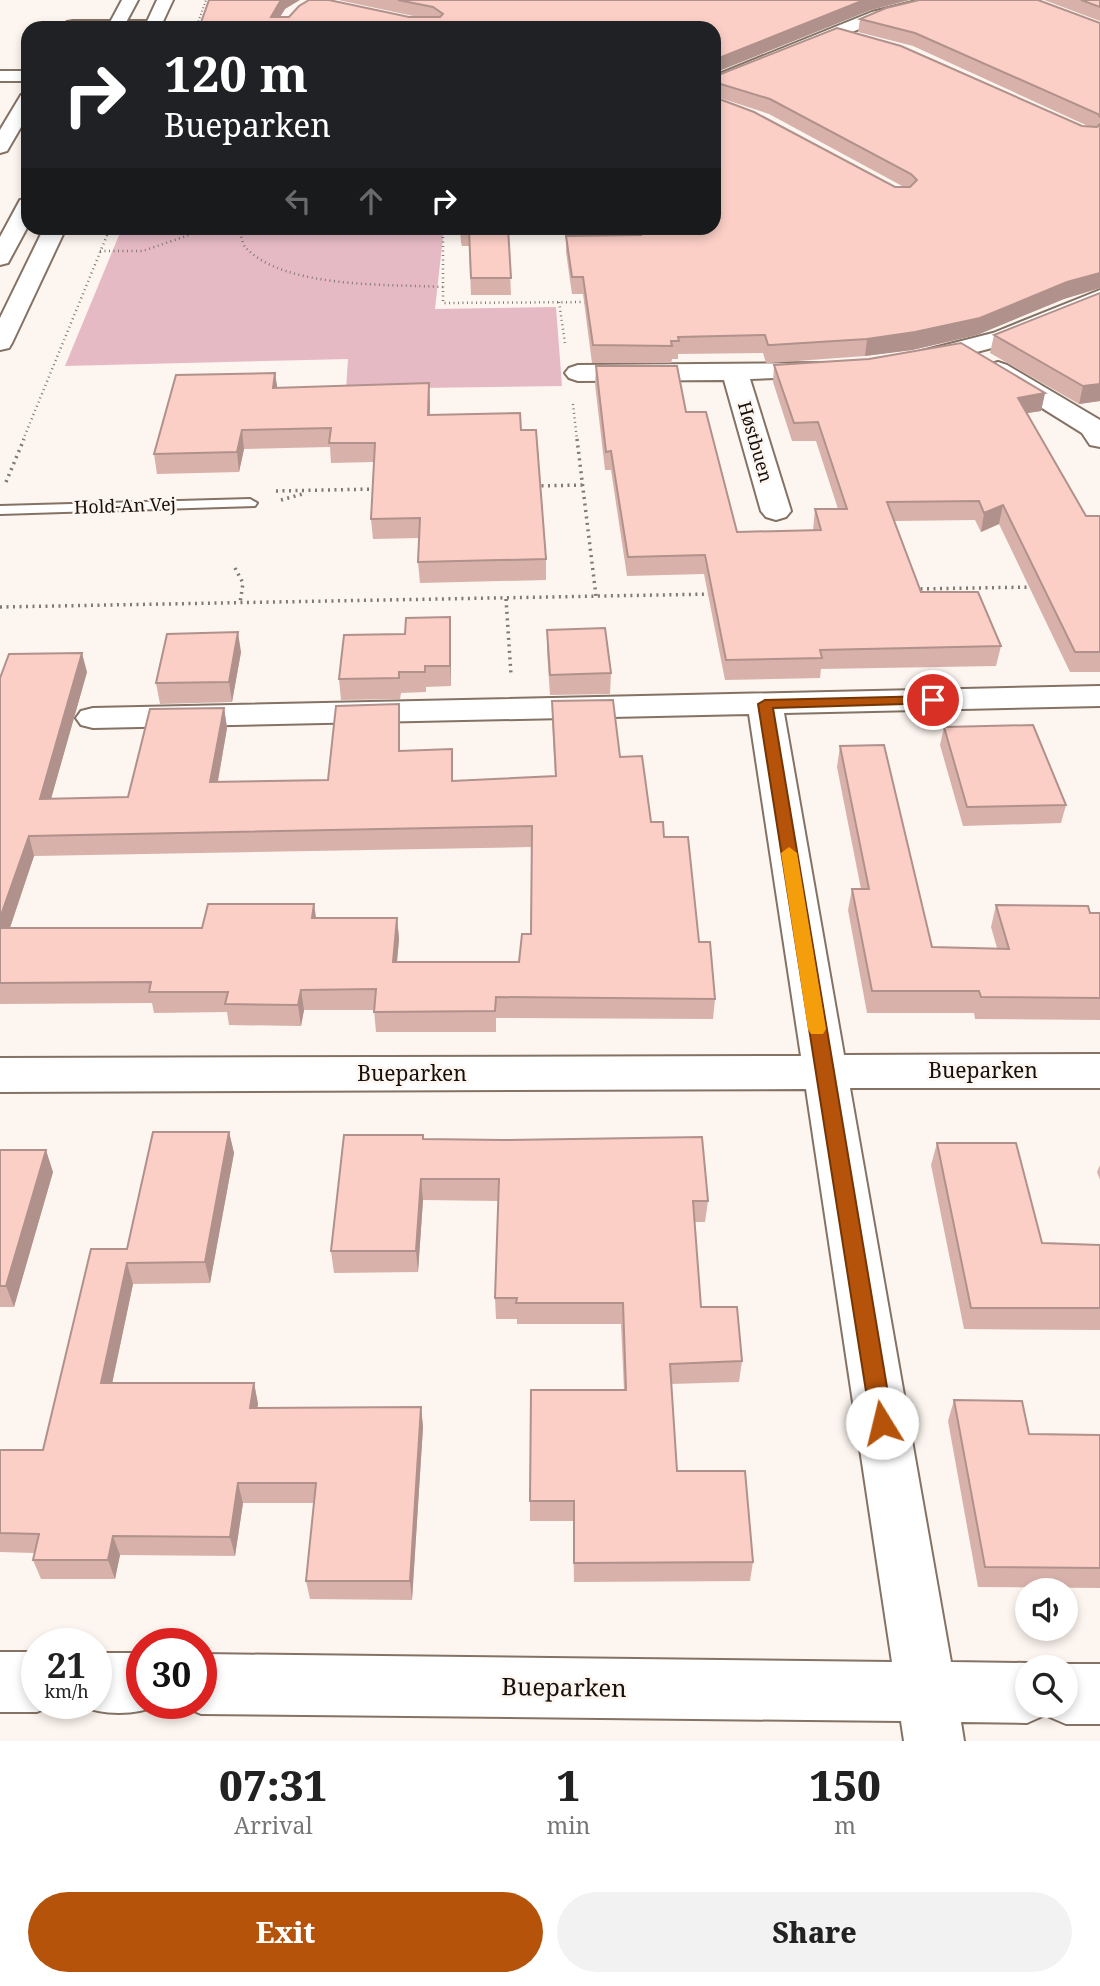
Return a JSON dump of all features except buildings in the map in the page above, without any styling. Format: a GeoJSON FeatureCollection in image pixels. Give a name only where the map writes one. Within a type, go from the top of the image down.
{"type":"FeatureCollection","features":[{"type":"Feature","properties":{"kind":"street"},"geometry":{"type":"LineString","coordinates":[[119,21],[130,0]]}},
{"type":"Feature","properties":{"kind":"street"},"geometry":{"type":"LineString","coordinates":[[156,21],[165,0]]}},
{"type":"Feature","properties":{"kind":"street"},"geometry":{"type":"LineString","coordinates":[[721,80],[878,15],[940,0]]}},
{"type":"Feature","properties":{"kind":"street"},"geometry":{"type":"LineString","coordinates":[[832,33],[867,41]]}},
{"type":"Feature","properties":{"kind":"street"},"geometry":{"type":"LineString","coordinates":[[0,76],[21,76]]}},
{"type":"Feature","properties":{"kind":"street"},"geometry":{"type":"LineString","coordinates":[[0,147],[21,111]]}},
{"type":"Feature","properties":{"kind":"street"},"geometry":{"type":"LineString","coordinates":[[0,258],[21,218]]}},
{"type":"Feature","properties":{"kind":"street"},"geometry":{"type":"LineString","coordinates":[[0,343],[52,235]]}},
{"type":"Feature","properties":{"kind":"street"},"geometry":{"type":"LineString","coordinates":[[890,364],[963,350],[1002,338],[1100,297]]}},
{"type":"Feature","properties":{"kind":"street"},"geometry":{"type":"LineString","coordinates":[[963,350],[1092,427],[1100,439]]}},
{"type":"Feature","properties":{"kind":"street","name":"Høstbuen"},"geometry":{"type":"LineString","coordinates":[[576,386],[735,373],[846,369]]}},
{"type":"Feature","properties":{"kind":"street","name":"Høstbuen"},"geometry":{"type":"LineString","coordinates":[[735,373],[776,511]]}},
{"type":"Feature","properties":{"kind":"street"},"geometry":{"type":"LineString","coordinates":[[93,718],[1100,696]]}},
{"type":"Feature","properties":{"kind":"street"},"geometry":{"type":"LineString","coordinates":[[765,704],[930,1717]]}},
{"type":"Feature","properties":{"kind":"street","name":"Bueparken"},"geometry":{"type":"LineString","coordinates":[[0,1075],[1100,1071]]}},
{"type":"Feature","properties":{"kind":"street"},"geometry":{"type":"LineString","coordinates":[[0,1682],[21,1682]]}},
{"type":"Feature","properties":{"kind":"street","name":"Bueparken"},"geometry":{"type":"LineString","coordinates":[[217,1685],[930,1717],[1015,1696]]}},
{"type":"Feature","properties":{"kind":"street"},"geometry":{"type":"LineString","coordinates":[[1078,1694],[1100,1694]]}},
{"type":"Feature","properties":{"kind":"lane","name":"Hold-An Vej"},"geometry":{"type":"LineString","coordinates":[[0,510],[250,503]]}},
{"type":"Feature","properties":{"kind":"path"},"geometry":{"type":"LineString","coordinates":[[198,21],[206,0]]}},
{"type":"Feature","properties":{"kind":"path"},"geometry":{"type":"LineString","coordinates":[[5,485],[107,235]]}},
{"type":"Feature","properties":{"kind":"path"},"geometry":{"type":"LineString","coordinates":[[100,251],[143,251],[189,235]]}},
{"type":"Feature","properties":{"kind":"path"},"geometry":{"type":"LineString","coordinates":[[241,235],[245,247],[271,264],[316,281],[443,287]]}},
{"type":"Feature","properties":{"kind":"path"},"geometry":{"type":"LineString","coordinates":[[443,235],[443,303],[600,302]]}},
{"type":"Feature","properties":{"kind":"path"},"geometry":{"type":"LineString","coordinates":[[559,302],[566,350]]}},
{"type":"Feature","properties":{"kind":"path"},"geometry":{"type":"LineString","coordinates":[[576,386],[583,485],[596,596]]}},
{"type":"Feature","properties":{"kind":"path"},"geometry":{"type":"LineString","coordinates":[[534,486],[583,485]]}},
{"type":"Feature","properties":{"kind":"path"},"geometry":{"type":"LineString","coordinates":[[273,491],[383,489]]}},
{"type":"Feature","properties":{"kind":"path"},"geometry":{"type":"LineString","coordinates":[[235,569],[243,583],[240,603]]}},
{"type":"Feature","properties":{"kind":"path"},"geometry":{"type":"LineString","coordinates":[[910,590],[1046,586]]}},
{"type":"Feature","properties":{"kind":"path"},"geometry":{"type":"LineString","coordinates":[[0,607],[719,594]]}},
{"type":"Feature","properties":{"kind":"path"},"geometry":{"type":"LineString","coordinates":[[506,599],[513,708]]}},
{"type":"Feature","properties":{"kind":"shaded area"},"geometry":{"type":"Polygon","coordinates":[[[119,235],[443,235],[435,309],[556,307],[562,386],[346,389],[348,359],[65,366],[119,235]]]}},
{"type":"Feature","properties":{"kind":"slow traffic"},"geometry":{"type":"LineString","coordinates":[[789,853],[817,1029]]}},
{"type":"Feature","properties":{"kind":"route"},"geometry":{"type":"LineString","coordinates":[[882,1423],[765,704],[933,700]]}}]}
